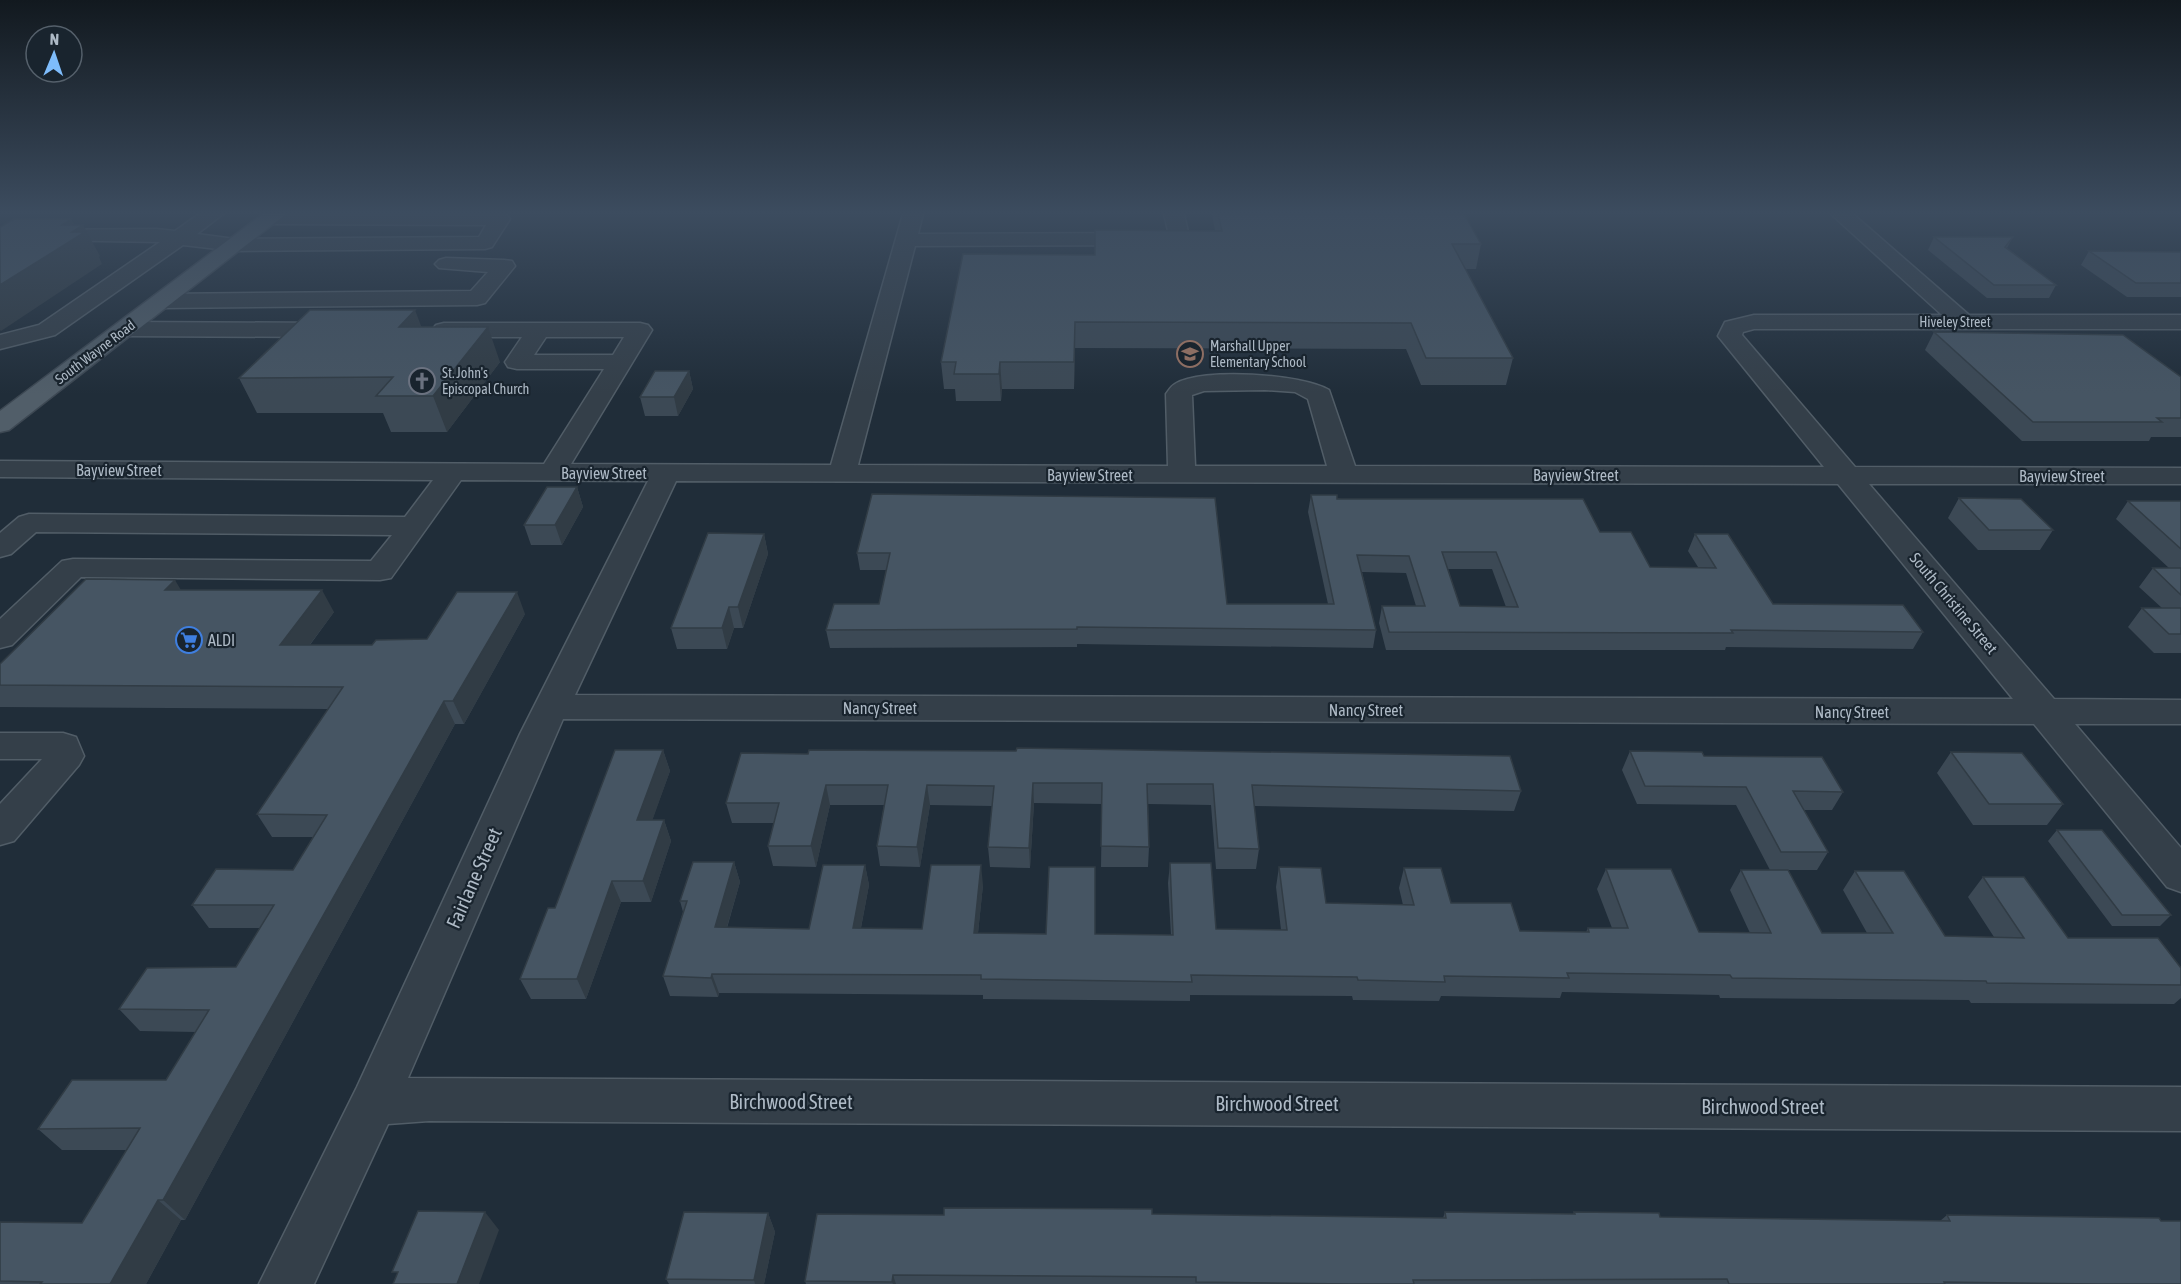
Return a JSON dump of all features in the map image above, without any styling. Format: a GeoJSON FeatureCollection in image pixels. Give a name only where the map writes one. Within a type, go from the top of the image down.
{"type":"FeatureCollection","features":[{"type":"Feature","properties":{"kind":"main road","name":"South Wayne Road"},"geometry":{"type":"LineString","coordinates":[[1,423],[197,274]]}},
{"type":"Feature","properties":{"kind":"street"},"geometry":{"type":"LineString","coordinates":[[0,342],[47,330],[126,274]]}},
{"type":"Feature","properties":{"kind":"street"},"geometry":{"type":"LineString","coordinates":[[162,301],[477,298],[497,274]]}},
{"type":"Feature","properties":{"kind":"street"},"geometry":{"type":"LineString","coordinates":[[842,474],[897,274]]}},
{"type":"Feature","properties":{"kind":"street"},"geometry":{"type":"LineString","coordinates":[[1909,274],[1963,322]]}},
{"type":"Feature","properties":{"kind":"street","name":"Hiveley Street"},"geometry":{"type":"LineString","coordinates":[[1732,330],[1738,325],[1754,322],[2181,322]]}},
{"type":"Feature","properties":{"kind":"street"},"geometry":{"type":"LineString","coordinates":[[124,329],[349,330]]}},
{"type":"Feature","properties":{"kind":"street"},"geometry":{"type":"LineString","coordinates":[[420,330],[640,330],[552,473]]}},
{"type":"Feature","properties":{"kind":"street"},"geometry":{"type":"LineString","coordinates":[[540,330],[517,362],[621,362]]}},
{"type":"Feature","properties":{"kind":"street","name":"South Christine Street"},"geometry":{"type":"LineString","coordinates":[[1732,330],[1730,336],[1734,342],[2181,876]]}},
{"type":"Feature","properties":{"kind":"street"},"geometry":{"type":"LineString","coordinates":[[1182,475],[1179,394],[1182,390],[1204,384],[1271,384],[1306,387],[1320,395],[1344,476]]}},
{"type":"Feature","properties":{"kind":"street","name":"Bayview Street"},"geometry":{"type":"LineString","coordinates":[[0,469],[1344,476],[2181,476]]}},
{"type":"Feature","properties":{"kind":"street"},"geometry":{"type":"LineString","coordinates":[[73,568],[380,571],[453,472]]}},
{"type":"Feature","properties":{"kind":"street","name":"Fairlane Street"},"geometry":{"type":"LineString","coordinates":[[286,1284],[374,1103],[551,707],[666,473]]}},
{"type":"Feature","properties":{"kind":"street"},"geometry":{"type":"LineString","coordinates":[[0,548],[29,523],[413,526]]}},
{"type":"Feature","properties":{"kind":"street"},"geometry":{"type":"LineString","coordinates":[[0,637],[120,524]]}},
{"type":"Feature","properties":{"kind":"street","name":"Nancy Street"},"geometry":{"type":"LineString","coordinates":[[551,707],[2181,712]]}},
{"type":"Feature","properties":{"kind":"street"},"geometry":{"type":"LineString","coordinates":[[0,746],[63,746],[66,756],[0,830]]}},
{"type":"Feature","properties":{"kind":"street","name":"Birchwood Street"},"geometry":{"type":"LineString","coordinates":[[374,1103],[441,1100],[2181,1109]]}},
{"type":"Feature","properties":{"kind":"building"},"geometry":{"type":"Polygon","coordinates":[[[0,274],[18,274],[0,285],[0,274]]]}},
{"type":"Feature","properties":{"kind":"building"},"geometry":{"type":"Polygon","coordinates":[[[959,274],[1468,274],[1513,358],[1426,358],[1411,323],[1075,322],[1074,362],[1000,362],[999,374],[954,374],[956,362],[941,362],[959,274]]]}},
{"type":"Feature","properties":{"kind":"building"},"geometry":{"type":"Polygon","coordinates":[[[1980,274],[2041,274],[2056,285],[1994,285],[1980,274]]]}},
{"type":"Feature","properties":{"kind":"building"},"geometry":{"type":"Polygon","coordinates":[[[2123,274],[2181,274],[2181,283],[2136,283],[2123,274]]]}},
{"type":"Feature","properties":{"kind":"building"},"geometry":{"type":"Polygon","coordinates":[[[310,310],[415,310],[399,327],[488,327],[433,396],[376,396],[393,377],[239,378],[310,310]]]}},
{"type":"Feature","properties":{"kind":"building"},"geometry":{"type":"Polygon","coordinates":[[[1934,332],[2123,335],[2181,377],[2181,418],[2157,418],[2162,422],[2033,422],[1934,332]]]}},
{"type":"Feature","properties":{"kind":"building"},"geometry":{"type":"Polygon","coordinates":[[[655,371],[689,371],[674,397],[640,397],[655,371]]]}},
{"type":"Feature","properties":{"kind":"building"},"geometry":{"type":"Polygon","coordinates":[[[547,487],[577,487],[555,525],[524,525],[547,487]]]}},
{"type":"Feature","properties":{"kind":"building"},"geometry":{"type":"Polygon","coordinates":[[[872,494],[1215,498],[1227,604],[1334,604],[1311,495],[1337,495],[1337,499],[1583,499],[1600,532],[1631,532],[1650,567],[1716,568],[1695,534],[1728,534],[1773,604],[1903,605],[1923,632],[1731,630],[1733,633],[1389,632],[1382,606],[1425,606],[1409,556],[1357,555],[1376,630],[1077,627],[1077,629],[826,630],[834,604],[879,604],[890,553],[857,553],[872,494]],[[1442,552],[1460,606],[1518,607],[1496,552],[1442,552]]]}},
{"type":"Feature","properties":{"kind":"building"},"geometry":{"type":"Polygon","coordinates":[[[1959,498],[2021,499],[2053,530],[1989,530],[1959,498]]]}},
{"type":"Feature","properties":{"kind":"building"},"geometry":{"type":"Polygon","coordinates":[[[2128,501],[2181,501],[2181,549],[2128,501]]]}},
{"type":"Feature","properties":{"kind":"building"},"geometry":{"type":"Polygon","coordinates":[[[708,533],[764,534],[738,607],[729,607],[722,628],[671,628],[708,533]]]}},
{"type":"Feature","properties":{"kind":"building"},"geometry":{"type":"Polygon","coordinates":[[[2153,568],[2181,568],[2181,595],[2153,568]]]}},
{"type":"Feature","properties":{"kind":"building"},"geometry":{"type":"Polygon","coordinates":[[[86,579],[175,580],[165,590],[322,590],[280,645],[372,645],[376,640],[427,639],[457,592],[517,592],[453,701],[444,701],[163,1200],[158,1200],[110,1284],[40,1284],[42,1282],[0,1281],[0,1222],[82,1223],[140,1128],[38,1129],[72,1080],[166,1080],[209,1010],[119,1009],[147,968],[236,967],[274,905],[192,905],[216,869],[293,870],[327,815],[257,814],[343,687],[0,685],[0,664],[86,579]]]}},
{"type":"Feature","properties":{"kind":"building"},"geometry":{"type":"Polygon","coordinates":[[[2142,608],[2181,608],[2181,634],[2169,634],[2142,608]]]}},
{"type":"Feature","properties":{"kind":"building"},"geometry":{"type":"Polygon","coordinates":[[[1017,748],[1510,756],[1521,791],[1252,785],[1259,849],[1218,848],[1213,784],[1147,784],[1149,847],[1101,846],[1102,783],[1033,783],[1029,848],[988,847],[994,786],[927,785],[917,847],[877,846],[888,785],[826,785],[811,846],[768,846],[779,803],[726,803],[741,753],[808,754],[809,750],[1016,751],[1017,748]]]}},
{"type":"Feature","properties":{"kind":"building"},"geometry":{"type":"Polygon","coordinates":[[[615,750],[663,750],[637,820],[664,820],[643,881],[612,881],[577,979],[520,979],[548,908],[555,908],[615,750]]]}},
{"type":"Feature","properties":{"kind":"building"},"geometry":{"type":"Polygon","coordinates":[[[1630,751],[1702,752],[1704,756],[1822,757],[1843,792],[1793,791],[1828,852],[1781,852],[1746,787],[1645,786],[1630,751]]]}},
{"type":"Feature","properties":{"kind":"building"},"geometry":{"type":"Polygon","coordinates":[[[1951,752],[2022,753],[2063,804],[1989,804],[1951,752]]]}},
{"type":"Feature","properties":{"kind":"building"},"geometry":{"type":"Polygon","coordinates":[[[2057,830],[2102,830],[2171,915],[2122,915],[2057,830]]]}},
{"type":"Feature","properties":{"kind":"building"},"geometry":{"type":"Polygon","coordinates":[[[693,862],[734,862],[715,927],[809,929],[823,865],[865,865],[853,928],[922,929],[931,865],[981,865],[974,933],[1046,934],[1049,867],[1095,867],[1095,934],[1173,935],[1170,863],[1211,863],[1216,929],[1287,930],[1279,867],[1321,868],[1326,903],[1414,905],[1404,868],[1441,868],[1451,903],[1511,903],[1520,931],[1589,932],[1588,928],[1628,928],[1606,869],[1671,869],[1699,932],[1771,933],[1741,870],[1788,870],[1822,933],[1893,933],[1855,871],[1904,871],[1945,936],[2024,938],[1983,877],[2024,877],[2068,938],[2158,938],[2181,968],[2181,985],[1567,973],[1569,978],[1444,976],[1445,982],[1358,980],[1357,977],[1191,975],[1192,982],[981,979],[981,975],[712,974],[711,978],[663,976],[687,901],[680,901],[693,862]]]}},
{"type":"Feature","properties":{"kind":"building"},"geometry":{"type":"Polygon","coordinates":[[[944,1208],[1152,1209],[1152,1214],[1446,1218],[1445,1212],[1659,1213],[1660,1217],[1950,1221],[1947,1215],[2159,1218],[2161,1221],[2181,1221],[2181,1284],[1944,1282],[1945,1284],[1729,1284],[1727,1279],[1413,1280],[1414,1284],[1349,1284],[1196,1282],[1196,1277],[893,1275],[892,1282],[805,1281],[817,1214],[944,1215],[944,1208]]]}},
{"type":"Feature","properties":{"kind":"building"},"geometry":{"type":"Polygon","coordinates":[[[418,1211],[485,1212],[457,1284],[393,1284],[398,1272],[392,1272],[418,1211]]]}},
{"type":"Feature","properties":{"kind":"building"},"geometry":{"type":"Polygon","coordinates":[[[684,1212],[768,1213],[754,1280],[666,1279],[684,1212]]]}},
{"type":"Feature","properties":{"kind":"place","name":"Marshall Upper Elementary School"},"geometry":{"type":"Point","coordinates":[1190,354]}},
{"type":"Feature","properties":{"kind":"place","name":"St. John's Episcopal Church"},"geometry":{"type":"Point","coordinates":[422,381]}},
{"type":"Feature","properties":{"kind":"place","name":"ALDI"},"geometry":{"type":"Point","coordinates":[189,640]}}]}
